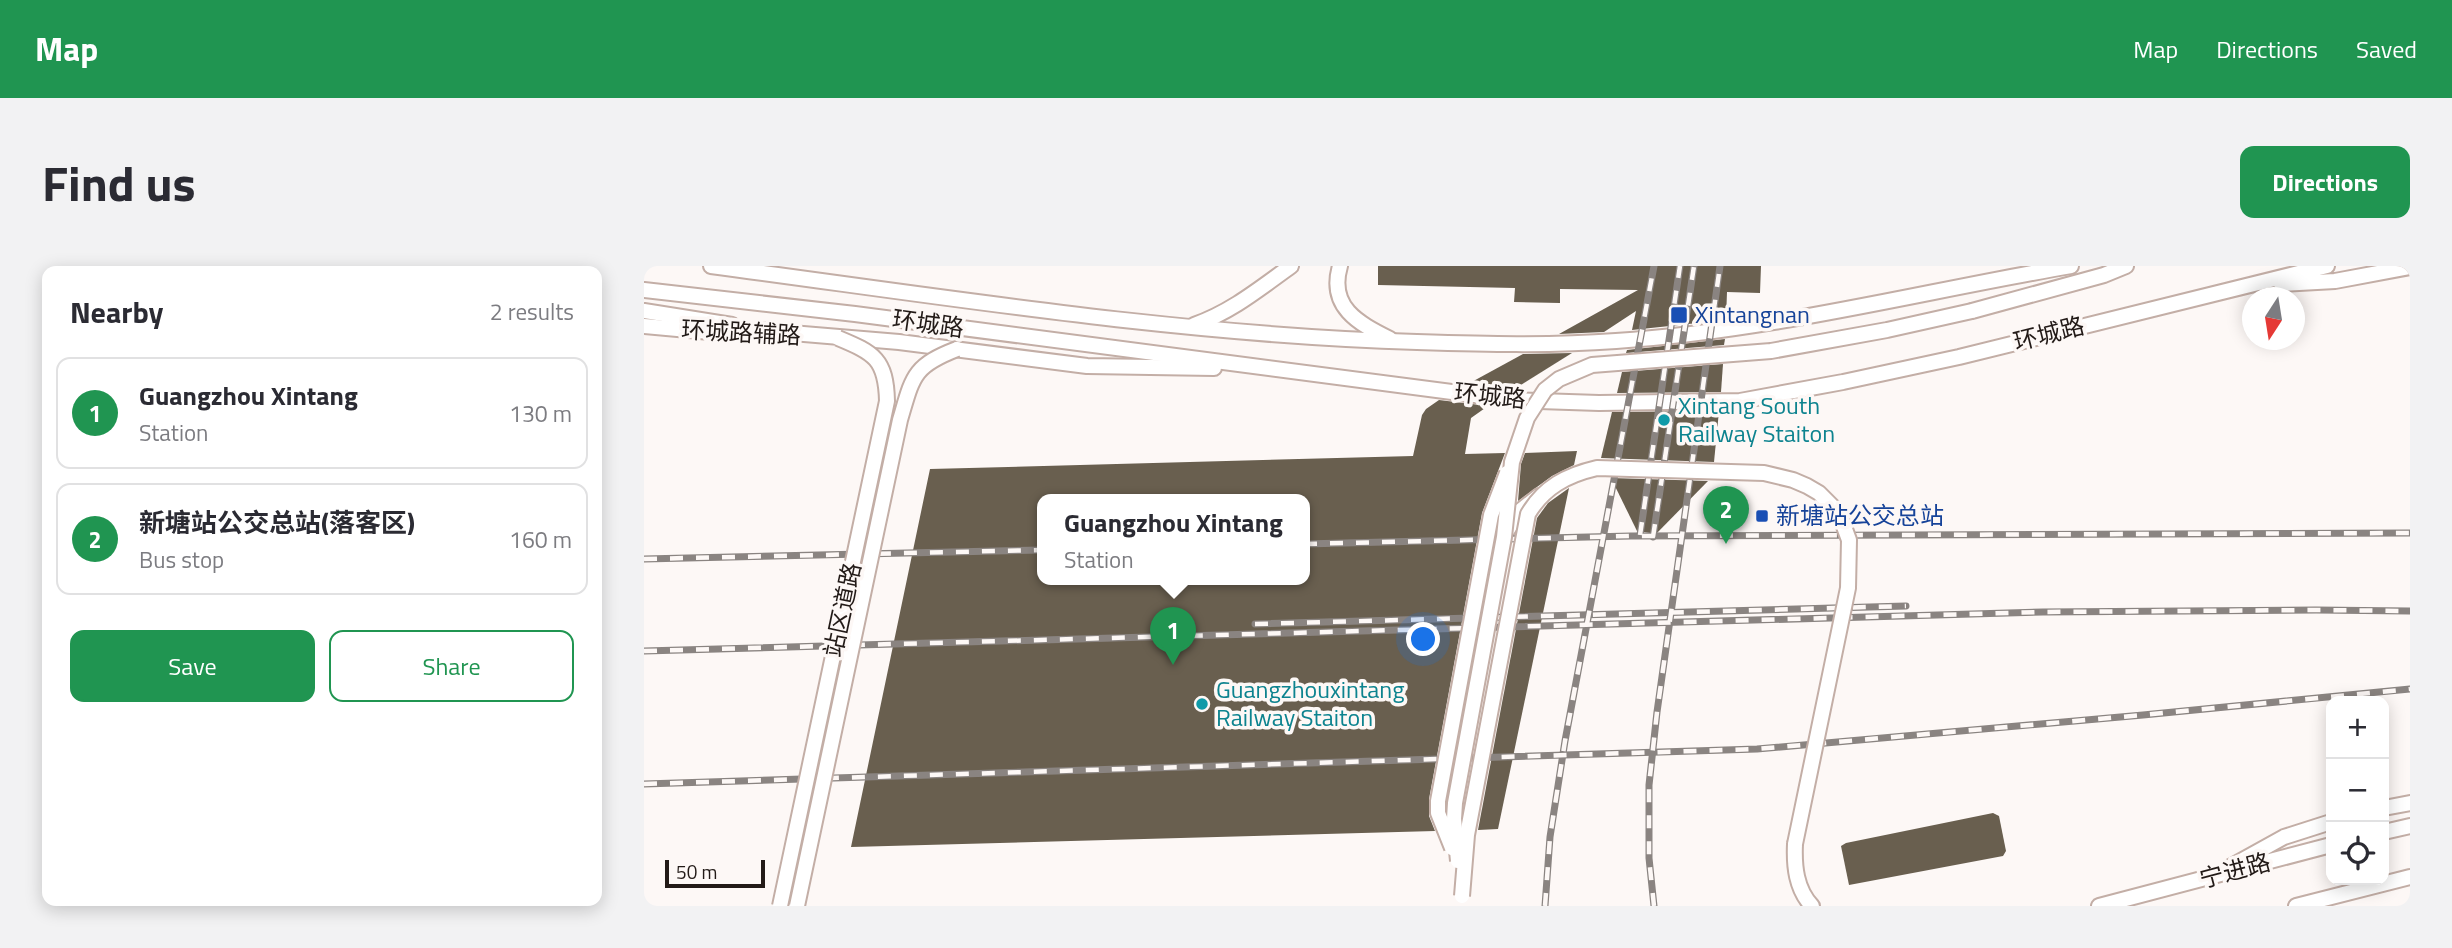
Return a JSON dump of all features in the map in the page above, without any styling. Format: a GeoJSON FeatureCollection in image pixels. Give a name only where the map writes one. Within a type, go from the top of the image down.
{"type":"FeatureCollection","features":[{"type":"Feature","properties":{"kind":"street","name":"环城路"},"geometry":{"type":"LineString","coordinates":[[712,266],[1187,327],[1466,344],[1615,342],[1766,324],[2064,267]]}},
{"type":"Feature","properties":{"kind":"street"},"geometry":{"type":"LineString","coordinates":[[1187,327],[1227,311],[1290,266]]}},
{"type":"Feature","properties":{"kind":"street"},"geometry":{"type":"LineString","coordinates":[[1340,266],[1337,293],[1344,307],[1362,325],[1394,341]]}},
{"type":"Feature","properties":{"kind":"street"},"geometry":{"type":"LineString","coordinates":[[1458,864],[1438,813],[1438,801],[1491,515],[1527,418],[1545,390],[1559,379],[1592,365],[1772,351],[1887,330],[1972,311],[2104,275],[2126,266]]}},
{"type":"Feature","properties":{"kind":"street","name":"环城路"},"geometry":{"type":"LineString","coordinates":[[644,290],[855,314],[1513,400],[1687,403],[1751,399],[1959,357],[2327,266]]}},
{"type":"Feature","properties":{"kind":"street"},"geometry":{"type":"LineString","coordinates":[[2245,286],[2335,281],[2410,267]]}},
{"type":"Feature","properties":{"kind":"street"},"geometry":{"type":"LineString","coordinates":[[644,311],[757,330]]}},
{"type":"Feature","properties":{"kind":"street","name":"环城路辅路"},"geometry":{"type":"LineString","coordinates":[[644,327],[699,332],[757,330],[957,349],[1087,366],[1271,369]]}},
{"type":"Feature","properties":{"kind":"street","name":"站区道路"},"geometry":{"type":"LineString","coordinates":[[780,906],[887,401],[885,374],[877,360],[865,349],[838,338]]}},
{"type":"Feature","properties":{"kind":"street","name":"站区道路"},"geometry":{"type":"LineString","coordinates":[[797,906],[900,420],[909,389],[922,365],[932,358],[957,349]]}},
{"type":"Feature","properties":{"kind":"street"},"geometry":{"type":"LineString","coordinates":[[1463,901],[1454,819],[1455,803],[1504,537],[1512,462]]}},
{"type":"Feature","properties":{"kind":"street"},"geometry":{"type":"LineString","coordinates":[[1504,537],[1520,511],[1558,482],[1597,468],[1747,471],[1779,476],[1819,493],[1839,513],[1849,541],[1847,588],[1795,844],[1794,866],[1799,884],[1812,906]]}},
{"type":"Feature","properties":{"kind":"street"},"geometry":{"type":"LineString","coordinates":[[1463,901],[1463,863],[1469,825],[1524,528],[1535,503],[1546,492]]}},
{"type":"Feature","properties":{"kind":"street"},"geometry":{"type":"LineString","coordinates":[[2389,807],[2410,803]]}},
{"type":"Feature","properties":{"kind":"street"},"geometry":{"type":"LineString","coordinates":[[2212,877],[2276,840],[2326,824]]}},
{"type":"Feature","properties":{"kind":"street"},"geometry":{"type":"LineString","coordinates":[[2389,831],[2410,826]]}},
{"type":"Feature","properties":{"kind":"street","name":"宁进路"},"geometry":{"type":"LineString","coordinates":[[2099,906],[2326,846]]}},
{"type":"Feature","properties":{"kind":"street"},"geometry":{"type":"LineString","coordinates":[[2296,906],[2410,877]]}},
{"type":"Feature","properties":{"kind":"building"},"geometry":{"type":"Polygon","coordinates":[[[1378,266],[1761,266],[1760,293],[1727,292],[1726,320],[1632,330],[1636,311],[1604,332],[1559,334],[1638,290],[1560,289],[1560,303],[1514,302],[1515,288],[1378,285],[1378,266]]]}},
{"type":"Feature","properties":{"kind":"building"},"geometry":{"type":"Polygon","coordinates":[[[1725,339],[1724,345],[1626,353],[1627,350],[1725,339]]]}},
{"type":"Feature","properties":{"kind":"building"},"geometry":{"type":"Polygon","coordinates":[[[1572,353],[1513,390],[1468,384],[1523,354],[1572,353]]]}},
{"type":"Feature","properties":{"kind":"building"},"geometry":{"type":"Polygon","coordinates":[[[1723,364],[1721,392],[1617,393],[1622,372],[1723,364]]]}},
{"type":"Feature","properties":{"kind":"building","name":"Guangzhouxintang Railway Staiton"},"geometry":{"type":"Polygon","coordinates":[[[1439,400],[1488,406],[1471,418],[1465,454],[1505,453],[1482,513],[1429,799],[1429,816],[1435,831],[851,847],[930,469],[1413,456],[1422,415],[1439,400]]]}},
{"type":"Feature","properties":{"kind":"building"},"geometry":{"type":"Polygon","coordinates":[[[1719,411],[1714,462],[1601,458],[1612,412],[1719,411]]]}},
{"type":"Feature","properties":{"kind":"building"},"geometry":{"type":"Polygon","coordinates":[[[1577,451],[1574,465],[1552,476],[1518,501],[1521,464],[1525,453],[1577,451]]]}},
{"type":"Feature","properties":{"kind":"building"},"geometry":{"type":"Polygon","coordinates":[[[1611,478],[1708,481],[1656,534],[1637,531],[1611,478]]]}},
{"type":"Feature","properties":{"kind":"building"},"geometry":{"type":"Polygon","coordinates":[[[1569,488],[1498,829],[1478,830],[1537,518],[1548,503],[1569,488]]]}},
{"type":"Feature","properties":{"kind":"building"},"geometry":{"type":"Polygon","coordinates":[[[1993,813],[1999,816],[2006,851],[2003,856],[1849,885],[1841,846],[1846,843],[1993,813]]]}},
{"type":"Feature","properties":{"kind":"railway"},"geometry":{"type":"LineString","coordinates":[[1545,906],[1550,837],[1565,741],[1654,266]]}},
{"type":"Feature","properties":{"kind":"railway"},"geometry":{"type":"LineString","coordinates":[[1640,535],[1680,266]]}},
{"type":"Feature","properties":{"kind":"railway"},"geometry":{"type":"LineString","coordinates":[[1653,537],[1694,266]]}},
{"type":"Feature","properties":{"kind":"railway"},"geometry":{"type":"LineString","coordinates":[[1654,906],[1649,858],[1649,785],[1720,266]]}},
{"type":"Feature","properties":{"kind":"railway"},"geometry":{"type":"LineString","coordinates":[[1310,544],[1631,536],[2410,533]]}},
{"type":"Feature","properties":{"kind":"railway"},"geometry":{"type":"LineString","coordinates":[[644,559],[1037,550]]}},
{"type":"Feature","properties":{"kind":"railway"},"geometry":{"type":"LineString","coordinates":[[1255,624],[1906,606]]}},
{"type":"Feature","properties":{"kind":"railway"},"geometry":{"type":"LineString","coordinates":[[644,651],[2043,612],[2410,611]]}},
{"type":"Feature","properties":{"kind":"railway"},"geometry":{"type":"LineString","coordinates":[[644,784],[1757,749],[2410,689]]}},
{"type":"Feature","properties":{"kind":"place","name":"Xintangnan"},"geometry":{"type":"Point","coordinates":[1679,315]}},
{"type":"Feature","properties":{"kind":"place","name":"Xintang South Railway Staiton"},"geometry":{"type":"Point","coordinates":[1664,420]}},
{"type":"Feature","properties":{"kind":"place","name":"新塘站公交总站"},"geometry":{"type":"Point","coordinates":[1762,516]}},
{"type":"Feature","properties":{"kind":"place","name":"新塘站公交总站(落客区)"},"geometry":{"type":"Point","coordinates":[1726,544]}},
{"type":"Feature","properties":{"kind":"place","name":"Guangzhou Xintang"},"geometry":{"type":"Point","coordinates":[1173,665]}},
{"type":"Feature","properties":{"kind":"place","name":"Guangzhouxintang Railway Staiton"},"geometry":{"type":"Point","coordinates":[1202,704]}}]}
